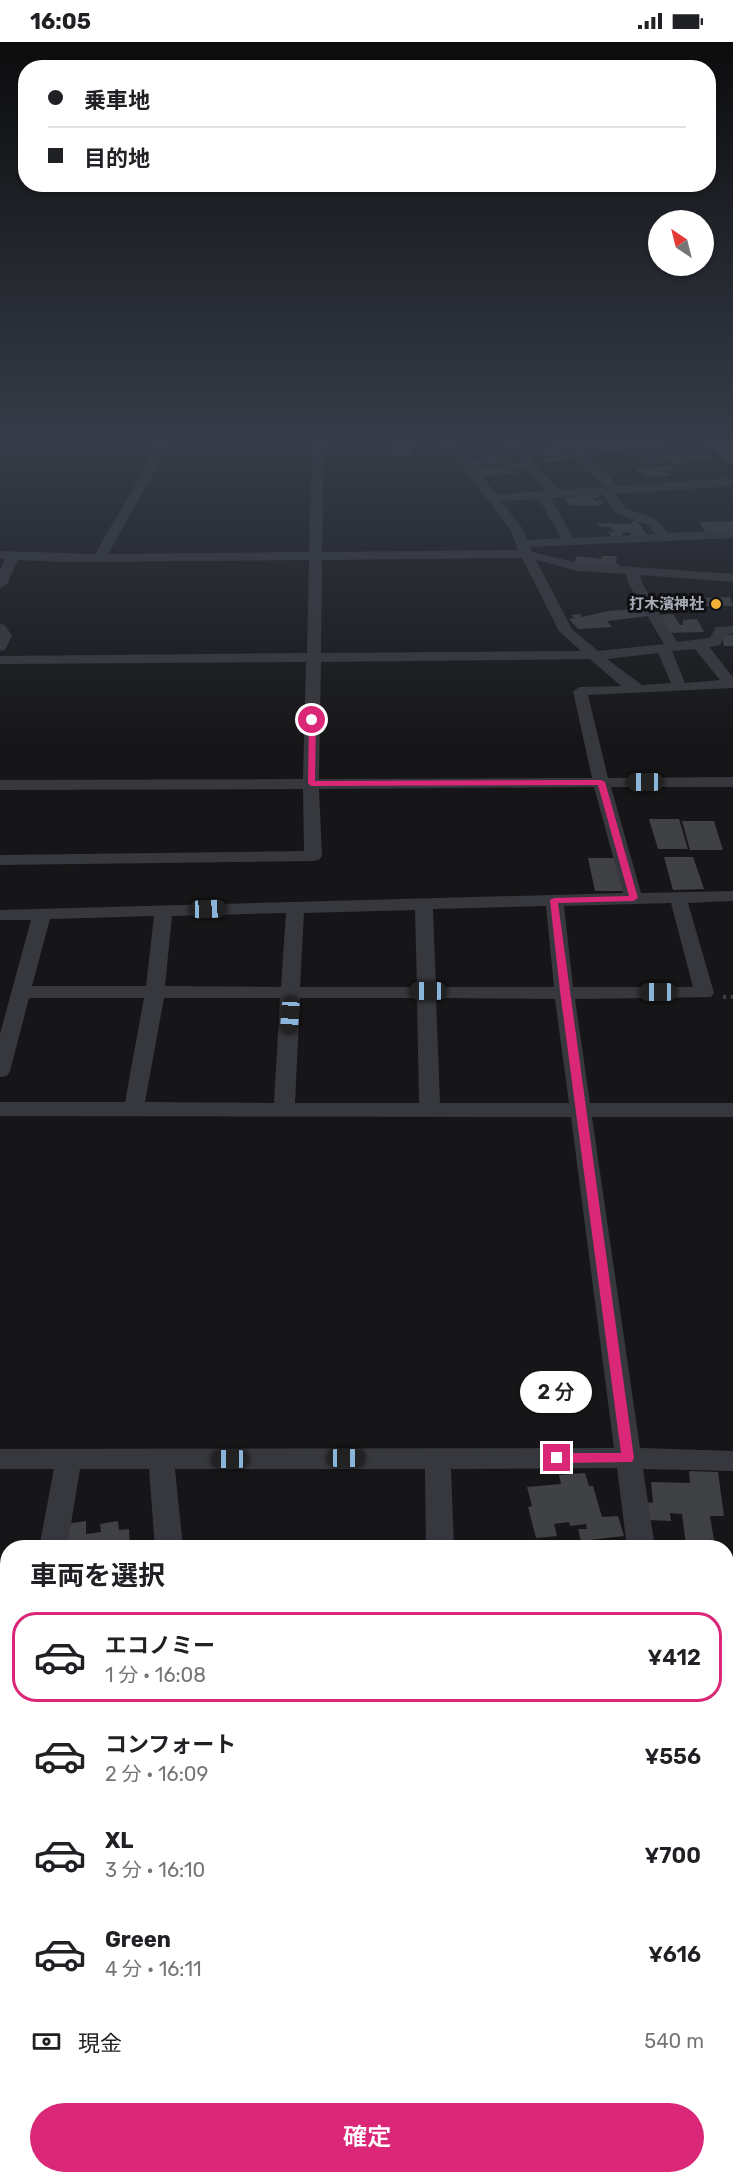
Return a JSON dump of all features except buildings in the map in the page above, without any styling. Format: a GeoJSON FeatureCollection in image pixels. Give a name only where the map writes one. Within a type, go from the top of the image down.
{"type":"FeatureCollection","features":[{"type":"Feature","properties":{"kind":"street"},"geometry":{"type":"LineString","coordinates":[[100,557],[109,542]]}},
{"type":"Feature","properties":{"kind":"street"},"geometry":{"type":"LineString","coordinates":[[0,860],[313,856],[311,783],[316,542]]}},
{"type":"Feature","properties":{"kind":"street"},"geometry":{"type":"LineString","coordinates":[[522,542],[566,631],[594,656],[639,690]]}},
{"type":"Feature","properties":{"kind":"street"},"geometry":{"type":"LineString","coordinates":[[0,584],[7,556],[316,557],[524,549],[569,542],[648,548],[658,542]]}},
{"type":"Feature","properties":{"kind":"street"},"geometry":{"type":"LineString","coordinates":[[648,548],[647,563],[636,572],[635,583],[668,647],[680,687]]}},
{"type":"Feature","properties":{"kind":"street"},"geometry":{"type":"LineString","coordinates":[[524,549],[579,567],[733,578]]}},
{"type":"Feature","properties":{"kind":"street"},"geometry":{"type":"LineString","coordinates":[[0,628],[5,636],[0,647]]}},
{"type":"Feature","properties":{"kind":"street"},"geometry":{"type":"LineString","coordinates":[[0,660],[594,656],[715,642],[721,630],[733,630]]}},
{"type":"Feature","properties":{"kind":"street"},"geometry":{"type":"LineString","coordinates":[[699,644],[732,684]]}},
{"type":"Feature","properties":{"kind":"street"},"geometry":{"type":"LineString","coordinates":[[633,898],[601,782],[580,691],[732,684]]}},
{"type":"Feature","properties":{"kind":"street"},"geometry":{"type":"LineString","coordinates":[[0,785],[733,782]]}},
{"type":"Feature","properties":{"kind":"street"},"geometry":{"type":"LineString","coordinates":[[0,915],[733,896]]}},
{"type":"Feature","properties":{"kind":"street"},"geometry":{"type":"LineString","coordinates":[[23,992],[704,993],[678,897]]}},
{"type":"Feature","properties":{"kind":"street"},"geometry":{"type":"LineString","coordinates":[[554,900],[564,991],[639,1540]]}},
{"type":"Feature","properties":{"kind":"street"},"geometry":{"type":"LineString","coordinates":[[424,904],[430,1110]]}},
{"type":"Feature","properties":{"kind":"street"},"geometry":{"type":"LineString","coordinates":[[284,1109],[295,907]]}},
{"type":"Feature","properties":{"kind":"street"},"geometry":{"type":"LineString","coordinates":[[134,1107],[155,992],[164,910]]}},
{"type":"Feature","properties":{"kind":"street"},"geometry":{"type":"LineString","coordinates":[[0,1071],[23,992],[42,914]]}},
{"type":"Feature","properties":{"kind":"street"},"geometry":{"type":"LineString","coordinates":[[0,1109],[134,1107],[582,1112],[733,1110]]}},
{"type":"Feature","properties":{"kind":"street"},"geometry":{"type":"LineString","coordinates":[[438,1458],[440,1540]]}},
{"type":"Feature","properties":{"kind":"street"},"geometry":{"type":"LineString","coordinates":[[0,1459],[628,1458],[733,1461]]}},
{"type":"Feature","properties":{"kind":"street"},"geometry":{"type":"LineString","coordinates":[[54,1540],[69,1459]]}},
{"type":"Feature","properties":{"kind":"street"},"geometry":{"type":"LineString","coordinates":[[161,1459],[168,1540]]}},
{"type":"Feature","properties":{"kind":"place","name":"打木濱神社"},"geometry":{"type":"Point","coordinates":[716,604]}},
{"type":"Feature","properties":{"kind":"route"},"geometry":{"type":"LineString","coordinates":[[312,720],[311,783],[601,782],[633,898],[554,900],[564,991],[628,1458],[557,1458]]}}]}
